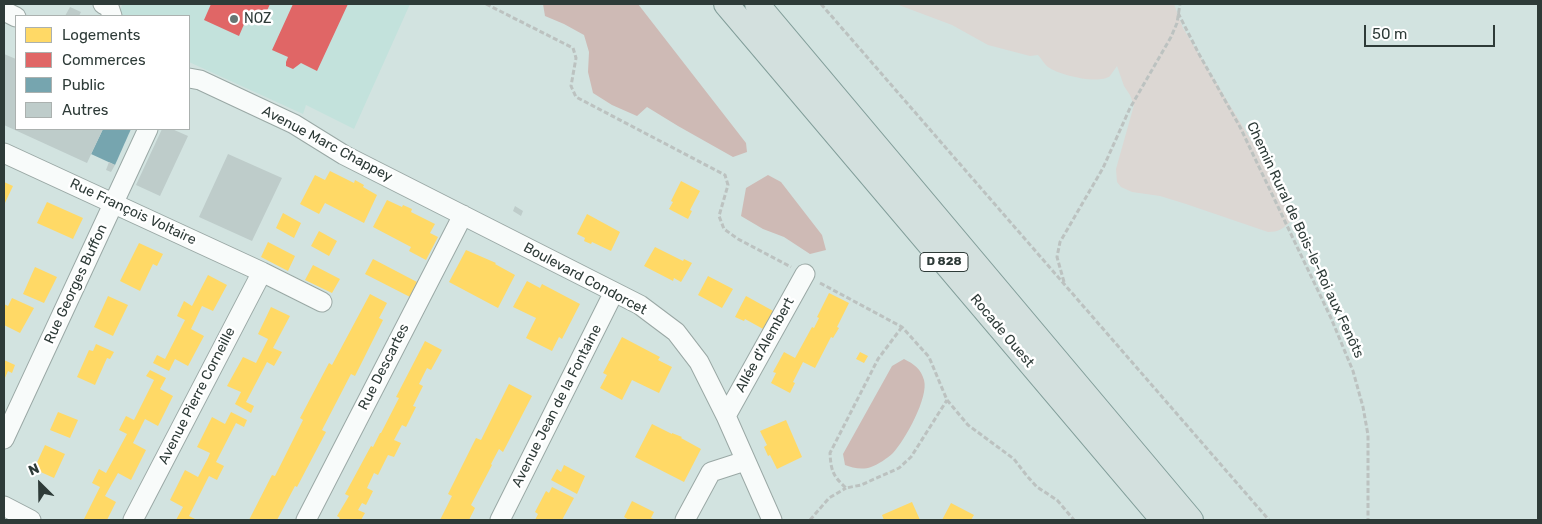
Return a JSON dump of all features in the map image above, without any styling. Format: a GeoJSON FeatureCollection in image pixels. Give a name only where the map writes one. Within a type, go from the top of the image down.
{"type":"FeatureCollection","features":[{"type":"Feature","properties":{"kind":"main road","name":"Rocade Ouest"},"geometry":{"type":"LineString","coordinates":[[726,4],[1163,520]]}},
{"type":"Feature","properties":{"kind":"main road","name":"Rocade Ouest"},"geometry":{"type":"LineString","coordinates":[[757,4],[1191,520]]}},
{"type":"Feature","properties":{"kind":"street","name":"Avenue Marc Chappey"},"geometry":{"type":"LineString","coordinates":[[190,78],[200,80],[294,124],[344,155],[463,215]]}},
{"type":"Feature","properties":{"kind":"street","name":"Rue Georges Buffon"},"geometry":{"type":"LineString","coordinates":[[4,439],[148,130]]}},
{"type":"Feature","properties":{"kind":"street","name":"Rue François Voltaire"},"geometry":{"type":"LineString","coordinates":[[4,153],[262,272],[322,302]]}},
{"type":"Feature","properties":{"kind":"street","name":"Boulevard Condorcet"},"geometry":{"type":"LineString","coordinates":[[463,215],[640,305],[676,332],[699,362],[726,416],[772,520]]}},
{"type":"Feature","properties":{"kind":"street","name":"Rue Descartes"},"geometry":{"type":"LineString","coordinates":[[306,520],[463,215]]}},
{"type":"Feature","properties":{"kind":"street","name":"Avenue Pierre Corneille"},"geometry":{"type":"LineString","coordinates":[[133,520],[262,272]]}},
{"type":"Feature","properties":{"kind":"street","name":"Allée d'Alembert"},"geometry":{"type":"LineString","coordinates":[[726,416],[805,274]]}},
{"type":"Feature","properties":{"kind":"street","name":"Avenue Jean de la Fontaine"},"geometry":{"type":"LineString","coordinates":[[500,520],[614,292]]}},
{"type":"Feature","properties":{"kind":"street"},"geometry":{"type":"LineString","coordinates":[[685,520],[711,472],[745,460]]}},
{"type":"Feature","properties":{"kind":"street"},"geometry":{"type":"LineString","coordinates":[[4,506],[31,520]]}},
{"type":"Feature","properties":{"kind":"path"},"geometry":{"type":"LineString","coordinates":[[486,4],[573,48],[576,58],[571,86],[576,97],[724,175],[728,185],[719,216],[724,229],[738,239],[902,327],[929,357],[947,400],[968,426],[1014,459],[1037,487],[1057,500],[1074,520]]}},
{"type":"Feature","properties":{"kind":"path"},"geometry":{"type":"LineString","coordinates":[[821,4],[1269,520]]}},
{"type":"Feature","properties":{"kind":"path"},"geometry":{"type":"LineString","coordinates":[[1065,285],[1058,264],[1060,242],[1103,168],[1133,101],[1171,37],[1177,23],[1180,4]]}},
{"type":"Feature","properties":{"kind":"path","name":"Chemin Rural de Bois-le-Roi aux Fenôts"},"geometry":{"type":"LineString","coordinates":[[1178,13],[1240,127],[1331,318],[1353,371],[1363,407],[1368,435],[1368,520]]}},
{"type":"Feature","properties":{"kind":"path"},"geometry":{"type":"LineString","coordinates":[[846,488],[831,470],[830,453],[878,358],[902,327]]}},
{"type":"Feature","properties":{"kind":"path"},"geometry":{"type":"LineString","coordinates":[[810,520],[829,498],[846,488],[861,485],[899,468],[911,457],[947,400]]}},
{"type":"Feature","properties":{"kind":"shaded area"},"geometry":{"type":"Polygon","coordinates":[[[410,4],[354,129],[306,105],[303,114],[190,62],[190,15],[118,15],[122,5],[410,4]]]}},
{"type":"Feature","properties":{"kind":"shaded area"},"geometry":{"type":"Polygon","coordinates":[[[543,4],[638,4],[746,143],[747,152],[733,157],[647,107],[637,116],[612,105],[593,93],[588,72],[589,52],[584,35],[545,16],[543,4]]]}},
{"type":"Feature","properties":{"kind":"shaded area"},"geometry":{"type":"Polygon","coordinates":[[[896,4],[1174,4],[1183,28],[1280,188],[1289,213],[1290,222],[1280,230],[1268,232],[1160,196],[1132,192],[1121,187],[1117,182],[1116,169],[1134,105],[1124,86],[1117,66],[1110,76],[1105,79],[1097,80],[1070,76],[1048,67],[1038,55],[1030,56],[988,45],[952,25],[896,4]]]}},
{"type":"Feature","properties":{"kind":"shaded area"},"geometry":{"type":"Polygon","coordinates":[[[768,175],[781,182],[822,235],[826,250],[810,254],[784,237],[763,229],[741,216],[746,188],[768,175]]]}},
{"type":"Feature","properties":{"kind":"shaded area"},"geometry":{"type":"Polygon","coordinates":[[[904,359],[919,370],[923,376],[925,387],[920,407],[904,438],[893,453],[871,467],[854,468],[845,465],[843,454],[892,366],[904,359]]]}},
{"type":"Feature","properties":{"kind":"building: Logements"},"geometry":{"type":"Polygon","coordinates":[[[330,171],[354,183],[355,180],[377,195],[364,223],[325,203],[319,214],[300,204],[315,175],[325,180],[330,171]]]}},
{"type":"Feature","properties":{"kind":"building: Logements"},"geometry":{"type":"Polygon","coordinates":[[[681,181],[700,191],[690,210],[692,211],[688,219],[669,209],[681,181]]]}},
{"type":"Feature","properties":{"kind":"building: Logements"},"geometry":{"type":"Polygon","coordinates":[[[4,182],[13,186],[4,205],[4,182]]]}},
{"type":"Feature","properties":{"kind":"building: Logements"},"geometry":{"type":"Polygon","coordinates":[[[387,200],[402,207],[403,205],[412,209],[411,212],[435,224],[430,233],[438,237],[426,260],[409,251],[411,247],[373,227],[387,200]]]}},
{"type":"Feature","properties":{"kind":"building: Logements"},"geometry":{"type":"Polygon","coordinates":[[[47,202],[83,218],[73,239],[37,223],[47,202]]]}},
{"type":"Feature","properties":{"kind":"building: Logements"},"geometry":{"type":"Polygon","coordinates":[[[283,213],[301,223],[294,238],[276,228],[283,213]]]}},
{"type":"Feature","properties":{"kind":"building: Logements"},"geometry":{"type":"Polygon","coordinates":[[[587,214],[620,232],[611,251],[592,242],[591,244],[584,241],[585,238],[577,234],[587,214]]]}},
{"type":"Feature","properties":{"kind":"building: Logements"},"geometry":{"type":"Polygon","coordinates":[[[319,231],[337,241],[329,256],[311,246],[319,231]]]}},
{"type":"Feature","properties":{"kind":"building: Logements"},"geometry":{"type":"Polygon","coordinates":[[[268,242],[295,256],[288,271],[261,257],[268,242]]]}},
{"type":"Feature","properties":{"kind":"building: Logements"},"geometry":{"type":"Polygon","coordinates":[[[139,243],[163,254],[157,266],[153,264],[140,291],[120,281],[139,243]]]}},
{"type":"Feature","properties":{"kind":"building: Logements"},"geometry":{"type":"Polygon","coordinates":[[[655,247],[683,261],[684,259],[692,263],[681,282],[674,278],[673,281],[644,266],[655,247]]]}},
{"type":"Feature","properties":{"kind":"building: Logements"},"geometry":{"type":"Polygon","coordinates":[[[466,250],[496,263],[515,275],[498,308],[449,282],[466,250]]]}},
{"type":"Feature","properties":{"kind":"building: Logements"},"geometry":{"type":"Polygon","coordinates":[[[373,259],[417,282],[410,297],[365,274],[373,259]]]}},
{"type":"Feature","properties":{"kind":"building: Logements"},"geometry":{"type":"Polygon","coordinates":[[[313,265],[340,279],[332,293],[305,280],[313,265]]]}},
{"type":"Feature","properties":{"kind":"building: Logements"},"geometry":{"type":"Polygon","coordinates":[[[35,267],[57,277],[44,303],[23,294],[35,267]]]}},
{"type":"Feature","properties":{"kind":"building: Logements"},"geometry":{"type":"Polygon","coordinates":[[[208,275],[227,285],[213,311],[202,306],[191,329],[204,336],[188,366],[175,359],[169,371],[153,363],[157,355],[165,359],[185,320],[177,316],[184,301],[192,306],[208,275]]]}},
{"type":"Feature","properties":{"kind":"building: Logements"},"geometry":{"type":"Polygon","coordinates":[[[708,276],[733,289],[722,308],[698,295],[708,276]]]}},
{"type":"Feature","properties":{"kind":"building: Logements"},"geometry":{"type":"Polygon","coordinates":[[[527,281],[540,288],[542,284],[580,304],[562,339],[559,337],[552,351],[526,338],[536,318],[513,307],[527,281]]]}},
{"type":"Feature","properties":{"kind":"building: Logements"},"geometry":{"type":"Polygon","coordinates":[[[829,293],[849,303],[837,327],[839,328],[833,338],[831,337],[815,368],[803,362],[790,393],[771,383],[776,373],[773,372],[784,352],[795,358],[812,327],[814,328],[819,318],[817,317],[829,293]]]}},
{"type":"Feature","properties":{"kind":"building: Logements"},"geometry":{"type":"Polygon","coordinates":[[[370,294],[387,303],[379,318],[383,320],[355,376],[351,374],[322,430],[326,432],[297,487],[295,486],[277,520],[249,520],[272,475],[275,476],[303,420],[300,418],[329,363],[332,365],[370,294]]]}},
{"type":"Feature","properties":{"kind":"building: Logements"},"geometry":{"type":"Polygon","coordinates":[[[108,296],[128,305],[113,336],[94,327],[108,296]]]}},
{"type":"Feature","properties":{"kind":"building: Logements"},"geometry":{"type":"Polygon","coordinates":[[[746,296],[775,312],[765,330],[745,319],[744,321],[735,317],[746,296]]]}},
{"type":"Feature","properties":{"kind":"building: Logements"},"geometry":{"type":"Polygon","coordinates":[[[12,298],[34,308],[20,333],[4,325],[4,304],[8,306],[12,298]]]}},
{"type":"Feature","properties":{"kind":"building: Logements"},"geometry":{"type":"Polygon","coordinates":[[[271,307],[290,316],[273,348],[282,352],[274,366],[267,362],[246,402],[254,406],[251,413],[235,404],[241,392],[227,386],[243,357],[256,363],[268,339],[258,334],[271,307]]]}},
{"type":"Feature","properties":{"kind":"building: Logements"},"geometry":{"type":"Polygon","coordinates":[[[622,337],[660,357],[658,360],[672,367],[659,393],[632,380],[622,400],[600,388],[607,375],[603,373],[622,337]]]}},
{"type":"Feature","properties":{"kind":"building: Logements"},"geometry":{"type":"Polygon","coordinates":[[[425,341],[442,350],[431,370],[427,368],[419,384],[423,386],[413,406],[416,407],[406,427],[402,425],[394,440],[401,443],[394,457],[388,455],[378,475],[374,473],[367,488],[373,491],[366,505],[362,503],[358,510],[365,513],[361,520],[338,520],[340,518],[337,516],[349,496],[345,494],[371,446],[373,447],[381,433],[399,398],[396,397],[425,341]]]}},
{"type":"Feature","properties":{"kind":"building: Logements"},"geometry":{"type":"Polygon","coordinates":[[[96,344],[114,352],[110,359],[107,358],[95,385],[77,377],[89,350],[93,351],[96,344]]]}},
{"type":"Feature","properties":{"kind":"building: Logements"},"geometry":{"type":"Polygon","coordinates":[[[860,352],[868,356],[864,363],[856,359],[860,352]]]}},
{"type":"Feature","properties":{"kind":"building: Logements"},"geometry":{"type":"Polygon","coordinates":[[[4,360],[15,365],[12,373],[8,371],[4,380],[4,360]]]}},
{"type":"Feature","properties":{"kind":"building: Logements"},"geometry":{"type":"Polygon","coordinates":[[[150,370],[166,378],[160,389],[173,396],[158,426],[145,419],[133,443],[146,450],[131,480],[118,473],[105,496],[116,502],[107,520],[84,519],[100,487],[92,483],[99,469],[106,473],[127,434],[119,430],[126,416],[134,420],[154,380],[146,376],[150,370]]]}},
{"type":"Feature","properties":{"kind":"building: Logements"},"geometry":{"type":"Polygon","coordinates":[[[509,384],[532,396],[503,452],[499,449],[491,464],[471,505],[475,508],[469,520],[440,520],[452,496],[448,494],[476,438],[481,440],[509,384]]]}},
{"type":"Feature","properties":{"kind":"building: Logements"},"geometry":{"type":"Polygon","coordinates":[[[58,412],[78,420],[70,438],[50,430],[58,412]]]}},
{"type":"Feature","properties":{"kind":"building: Logements"},"geometry":{"type":"Polygon","coordinates":[[[231,412],[247,420],[244,427],[236,423],[216,462],[224,466],[217,480],[209,476],[189,516],[197,520],[176,520],[183,507],[170,500],[185,470],[198,477],[210,453],[197,447],[212,417],[225,424],[231,412]]]}},
{"type":"Feature","properties":{"kind":"building: Logements"},"geometry":{"type":"Polygon","coordinates":[[[786,420],[802,457],[777,469],[770,455],[768,456],[764,447],[767,445],[760,431],[786,420]]]}},
{"type":"Feature","properties":{"kind":"building: Logements"},"geometry":{"type":"Polygon","coordinates":[[[652,424],[682,437],[701,449],[684,482],[635,457],[652,424]]]}},
{"type":"Feature","properties":{"kind":"building: Logements"},"geometry":{"type":"Polygon","coordinates":[[[45,445],[65,454],[54,478],[34,469],[45,445]]]}},
{"type":"Feature","properties":{"kind":"building: Logements"},"geometry":{"type":"Polygon","coordinates":[[[564,465],[585,476],[577,494],[551,480],[557,469],[561,472],[564,465]]]}},
{"type":"Feature","properties":{"kind":"building: Logements"},"geometry":{"type":"Polygon","coordinates":[[[552,487],[574,498],[562,520],[535,520],[538,514],[535,512],[546,491],[549,493],[552,487]]]}},
{"type":"Feature","properties":{"kind":"building: Logements"},"geometry":{"type":"Polygon","coordinates":[[[632,501],[654,512],[651,518],[656,520],[629,520],[624,517],[632,501]]]}},
{"type":"Feature","properties":{"kind":"building: Logements"},"geometry":{"type":"Polygon","coordinates":[[[912,502],[920,520],[884,520],[882,515],[912,502]]]}},
{"type":"Feature","properties":{"kind":"building: Logements"},"geometry":{"type":"Polygon","coordinates":[[[951,503],[974,515],[971,520],[942,520],[951,503]]]}},
{"type":"Feature","properties":{"kind":"building: Commerces","name":"NOZ"},"geometry":{"type":"Polygon","coordinates":[[[211,4],[270,4],[262,22],[248,15],[239,36],[204,20],[211,4]]]}},
{"type":"Feature","properties":{"kind":"building: Commerces"},"geometry":{"type":"Polygon","coordinates":[[[293,4],[348,4],[317,71],[301,63],[293,69],[286,66],[288,57],[272,50],[293,4]]]}},
{"type":"Feature","properties":{"kind":"building: Public"},"geometry":{"type":"Polygon","coordinates":[[[103,130],[131,130],[115,165],[91,154],[103,130]]]}},
{"type":"Feature","properties":{"kind":"building: Autres"},"geometry":{"type":"Polygon","coordinates":[[[70,7],[81,12],[80,15],[66,15],[70,7]]]}},
{"type":"Feature","properties":{"kind":"building: Autres"},"geometry":{"type":"Polygon","coordinates":[[[4,54],[15,59],[15,130],[103,130],[87,163],[4,125],[4,54]]]}},
{"type":"Feature","properties":{"kind":"building: Autres"},"geometry":{"type":"Polygon","coordinates":[[[162,130],[174,130],[188,136],[160,196],[136,185],[162,130]]]}},
{"type":"Feature","properties":{"kind":"building: Autres"},"geometry":{"type":"Polygon","coordinates":[[[228,154],[282,178],[252,241],[199,217],[228,154]]]}},
{"type":"Feature","properties":{"kind":"building: Autres"},"geometry":{"type":"Polygon","coordinates":[[[109,162],[115,165],[111,172],[106,170],[109,162]]]}},
{"type":"Feature","properties":{"kind":"building: Autres"},"geometry":{"type":"Polygon","coordinates":[[[515,206],[523,211],[521,216],[513,211],[515,206]]]}},
{"type":"Feature","properties":{"kind":"place","name":"NOZ"},"geometry":{"type":"Point","coordinates":[234,19]}}]}
